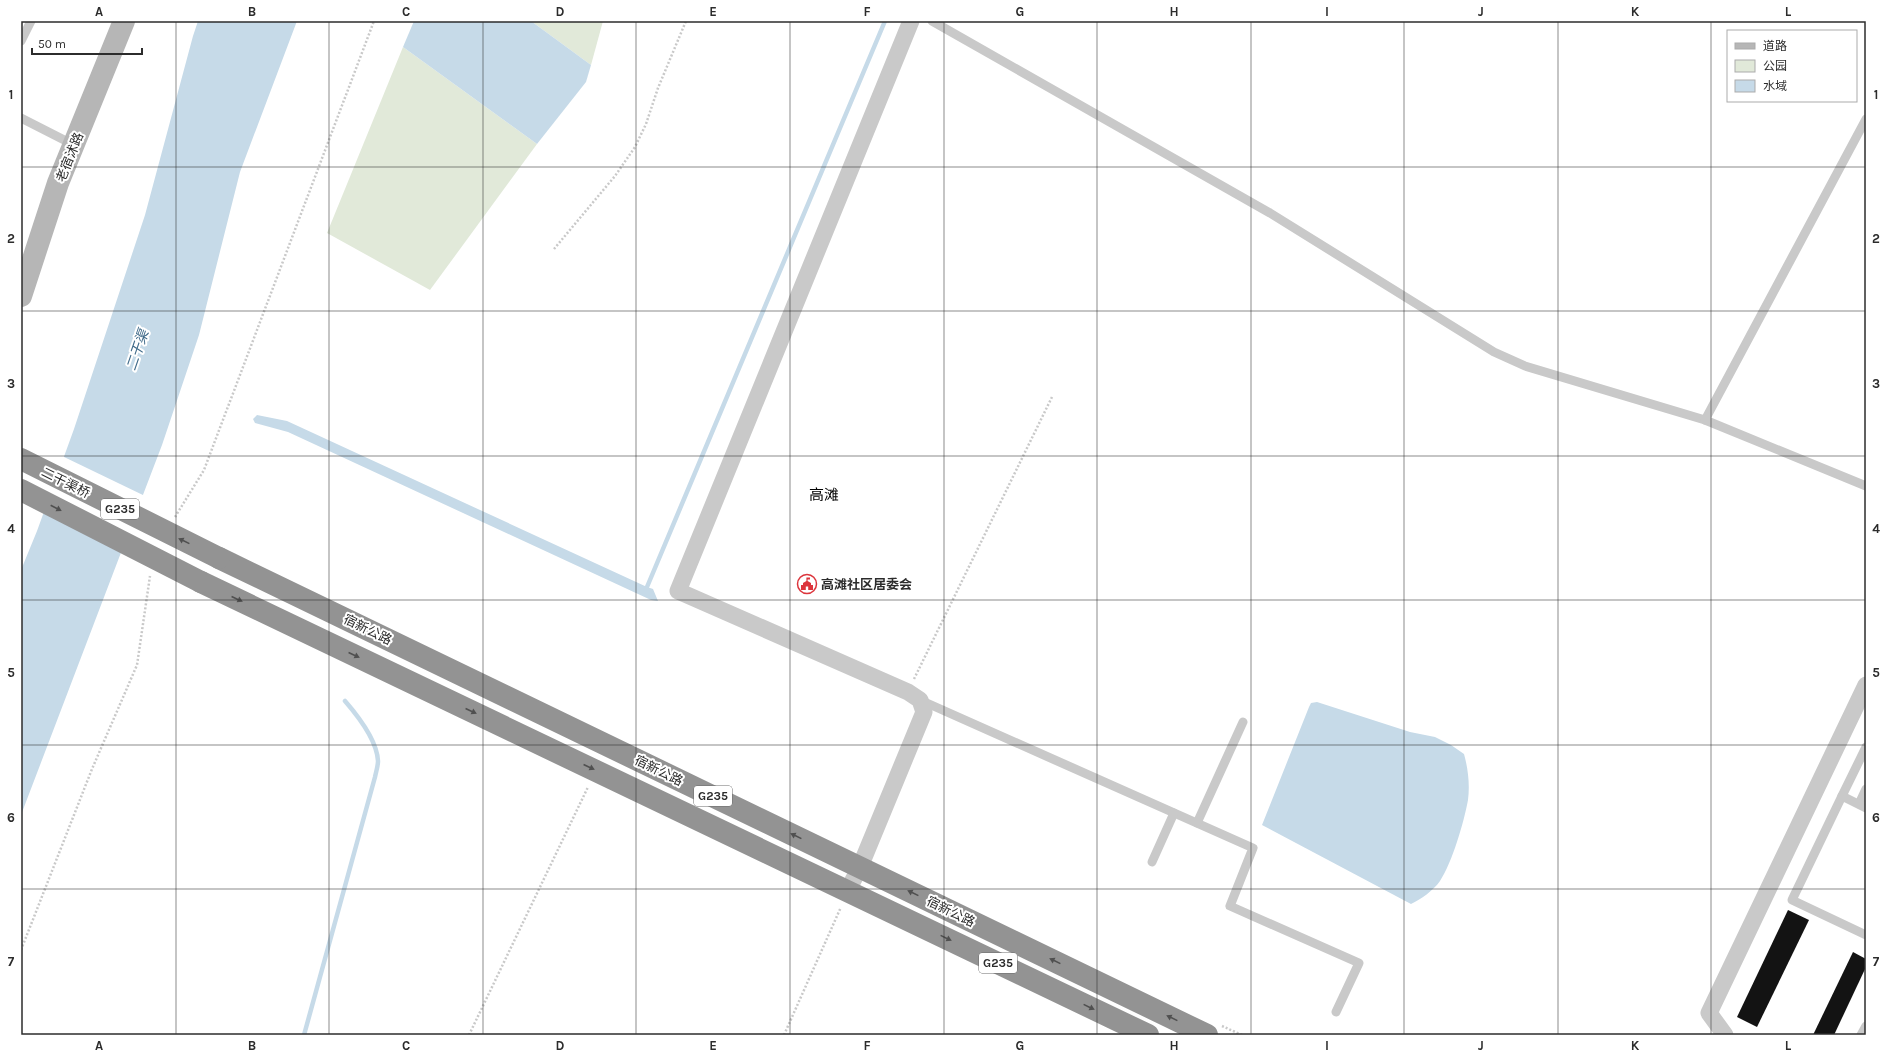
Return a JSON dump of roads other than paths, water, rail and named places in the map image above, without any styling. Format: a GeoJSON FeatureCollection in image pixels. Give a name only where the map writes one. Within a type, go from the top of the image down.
{"type":"FeatureCollection","features":[{"type":"Feature","properties":{"kind":"highway","name":"二干渠桥"},"geometry":{"type":"LineString","coordinates":[[21,459],[219,558]]}},
{"type":"Feature","properties":{"kind":"highway","name":"二干渠桥"},"geometry":{"type":"LineString","coordinates":[[21,490],[201,582]]}},
{"type":"Feature","properties":{"kind":"highway","name":"宿新公路"},"geometry":{"type":"LineString","coordinates":[[219,558],[1207,1035]]}},
{"type":"Feature","properties":{"kind":"highway","name":"宿新公路"},"geometry":{"type":"LineString","coordinates":[[201,582],[848,890],[1148,1035]]}},
{"type":"Feature","properties":{"kind":"main road","name":"老宿沭路"},"geometry":{"type":"LineString","coordinates":[[22,288],[58,183],[124,21]]}},
{"type":"Feature","properties":{"kind":"street"},"geometry":{"type":"LineString","coordinates":[[848,890],[860,867],[924,712],[914,696],[678,591],[911,21]]}},
{"type":"Feature","properties":{"kind":"street"},"geometry":{"type":"LineString","coordinates":[[1725,1035],[1709,1014],[1866,685]]}},
{"type":"Feature","properties":{"kind":"lane"},"geometry":{"type":"LineString","coordinates":[[21,41],[31,21]]}},
{"type":"Feature","properties":{"kind":"lane"},"geometry":{"type":"LineString","coordinates":[[932,21],[1270,213],[1494,352],[1525,366],[1705,420],[1866,486]]}},
{"type":"Feature","properties":{"kind":"lane"},"geometry":{"type":"LineString","coordinates":[[21,118],[74,145]]}},
{"type":"Feature","properties":{"kind":"lane"},"geometry":{"type":"LineString","coordinates":[[1705,420],[1866,119]]}},
{"type":"Feature","properties":{"kind":"lane"},"geometry":{"type":"LineString","coordinates":[[914,696],[1253,848],[1230,906],[1359,963],[1336,1012]]}},
{"type":"Feature","properties":{"kind":"lane"},"geometry":{"type":"LineString","coordinates":[[1197,823],[1243,722]]}},
{"type":"Feature","properties":{"kind":"lane"},"geometry":{"type":"LineString","coordinates":[[1866,747],[1792,900],[1866,935]]}},
{"type":"Feature","properties":{"kind":"lane"},"geometry":{"type":"LineString","coordinates":[[1842,796],[1862,806],[1866,789]]}},
{"type":"Feature","properties":{"kind":"lane"},"geometry":{"type":"LineString","coordinates":[[1152,862],[1174,813]]}},
{"type":"Feature","properties":{"kind":"lane"},"geometry":{"type":"LineString","coordinates":[[1861,1035],[1866,1026]]}},
{"type":"Feature","properties":{"kind":"water","name":"二干渠"},"geometry":{"type":"Polygon","coordinates":[[[198,21],[297,21],[240,172],[199,335],[162,445],[21,815],[21,570],[37,531],[74,429],[145,215],[198,21]]]}},
{"type":"Feature","properties":{"kind":"water"},"geometry":{"type":"Polygon","coordinates":[[[414,21],[531,21],[591,65],[586,82],[537,144],[403,47],[414,21]]]}},
{"type":"Feature","properties":{"kind":"water"},"geometry":{"type":"Polygon","coordinates":[[[257,415],[287,421],[653,589],[658,601],[651,600],[288,432],[255,423],[253,419],[257,415]]]}},
{"type":"Feature","properties":{"kind":"water"},"geometry":{"type":"Polygon","coordinates":[[[1317,702],[1410,732],[1435,737],[1464,754],[1467,765],[1469,788],[1468,800],[1461,831],[1449,864],[1440,881],[1427,894],[1411,904],[1262,825],[1309,707],[1311,703],[1317,702]]]}},
{"type":"Feature","properties":{"kind":"waterway"},"geometry":{"type":"LineString","coordinates":[[647,587],[885,21]]}},
{"type":"Feature","properties":{"kind":"waterway"},"geometry":{"type":"LineString","coordinates":[[304,1035],[378,765],[377,753],[371,737],[356,714],[345,701]]}},
{"type":"Feature","properties":{"kind":"place","name":"高滩社区居委会"},"geometry":{"type":"Point","coordinates":[807,584]}},
{"type":"Feature","properties":{"kind":"district","name":"高滩"},"geometry":{"type":"Point","coordinates":[824,495]}}]}
